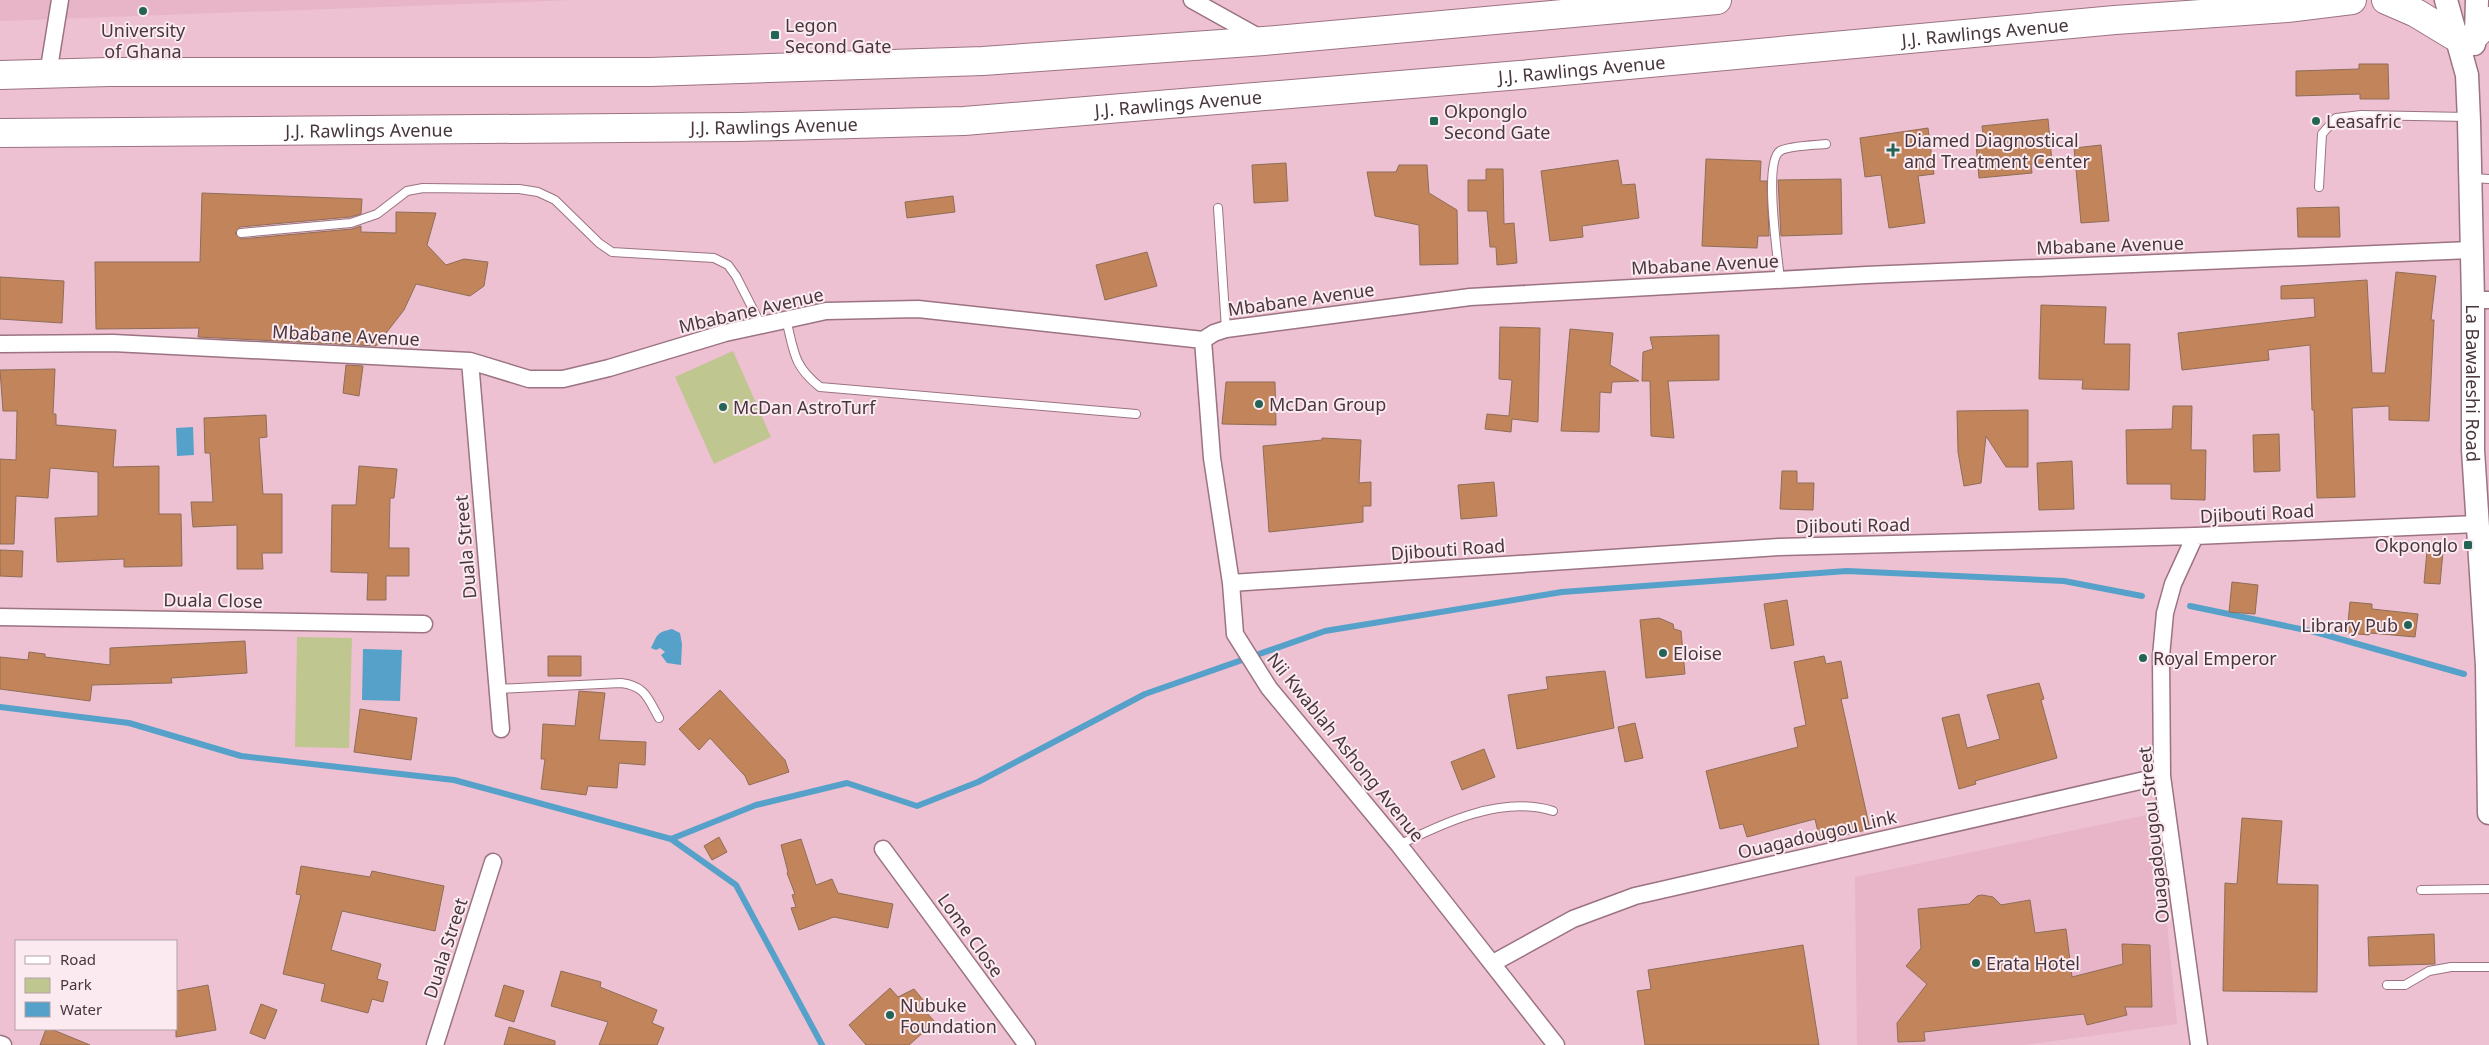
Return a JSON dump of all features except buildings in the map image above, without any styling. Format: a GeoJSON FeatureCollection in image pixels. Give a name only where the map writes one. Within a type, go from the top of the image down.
{"type":"FeatureCollection","features":[{"type":"Feature","properties":{"kind":"highway"},"geometry":{"type":"LineString","coordinates":[[0,75],[109,72],[650,72],[983,61],[1264,40],[1717,0]]}},
{"type":"Feature","properties":{"kind":"highway","name":"J.J. Rawlings Avenue"},"geometry":{"type":"LineString","coordinates":[[0,133],[740,127],[964,121],[1510,76],[2115,20],[2287,8],[2352,0]]}},
{"type":"Feature","properties":{"kind":"highway"},"geometry":{"type":"LineString","coordinates":[[2386,0],[2416,13],[2473,30]]}},
{"type":"Feature","properties":{"kind":"main road","name":"La Bawaleshi Road"},"geometry":{"type":"LineString","coordinates":[[2446,0],[2473,30]]}},
{"type":"Feature","properties":{"kind":"main road","name":"La Bawaleshi Road"},"geometry":{"type":"LineString","coordinates":[[2477,0],[2466,75],[2469,117],[2480,178],[2471,250],[2481,300],[2473,450],[2477,524],[2485,588],[2489,813]]}},
{"type":"Feature","properties":{"kind":"street"},"geometry":{"type":"LineString","coordinates":[[48,74],[60,0]]}},
{"type":"Feature","properties":{"kind":"street"},"geometry":{"type":"LineString","coordinates":[[1192,0],[1264,40]]}},
{"type":"Feature","properties":{"kind":"street","name":"Mbabane Avenue"},"geometry":{"type":"LineString","coordinates":[[0,344],[113,343],[470,361],[529,378],[563,379],[609,368],[725,333],[826,311],[918,308],[1203,340],[1214,333],[1226,329],[1470,297],[1780,280],[2471,250]]}},
{"type":"Feature","properties":{"kind":"street","name":"Nii Kwablah Ashong Avenue"},"geometry":{"type":"LineString","coordinates":[[1203,340],[1212,458],[1231,583],[1235,634],[1269,688],[1399,845],[1556,1045]]}},
{"type":"Feature","properties":{"kind":"street","name":"Duala Street"},"geometry":{"type":"LineString","coordinates":[[470,361],[501,729]]}},
{"type":"Feature","properties":{"kind":"street","name":"Djibouti Road"},"geometry":{"type":"LineString","coordinates":[[1231,583],[1779,547],[2195,536],[2477,524]]}},
{"type":"Feature","properties":{"kind":"street","name":"Ouagadougou Street"},"geometry":{"type":"LineString","coordinates":[[2195,536],[2173,584],[2165,613],[2160,656],[2162,776],[2199,1045]]}},
{"type":"Feature","properties":{"kind":"street","name":"Duala Close"},"geometry":{"type":"LineString","coordinates":[[0,616],[424,624]]}},
{"type":"Feature","properties":{"kind":"street","name":"Ouagadougou Link"},"geometry":{"type":"LineString","coordinates":[[1493,963],[1572,919],[1636,896],[2162,776]]}},
{"type":"Feature","properties":{"kind":"street","name":"Lome Close"},"geometry":{"type":"LineString","coordinates":[[883,849],[1027,1045]]}},
{"type":"Feature","properties":{"kind":"street","name":"Duala Street"},"geometry":{"type":"LineString","coordinates":[[436,1045],[493,862]]}},
{"type":"Feature","properties":{"kind":"lane"},"geometry":{"type":"LineString","coordinates":[[2319,187],[2322,134],[2336,118],[2362,115],[2469,117]]}},
{"type":"Feature","properties":{"kind":"lane"},"geometry":{"type":"LineString","coordinates":[[1780,280],[1771,176],[1774,158],[1781,150],[1826,144]]}},
{"type":"Feature","properties":{"kind":"lane"},"geometry":{"type":"LineString","coordinates":[[241,233],[352,223],[377,214],[407,191],[423,188],[519,189],[538,192],[555,200],[599,243],[612,252],[714,258],[728,266],[736,276],[761,325]]}},
{"type":"Feature","properties":{"kind":"lane"},"geometry":{"type":"LineString","coordinates":[[1218,208],[1226,329]]}},
{"type":"Feature","properties":{"kind":"lane"},"geometry":{"type":"LineString","coordinates":[[786,319],[798,366],[805,375],[820,387],[1136,414]]}},
{"type":"Feature","properties":{"kind":"lane"},"geometry":{"type":"LineString","coordinates":[[497,689],[621,682],[635,684],[643,690],[659,718]]}},
{"type":"Feature","properties":{"kind":"lane"},"geometry":{"type":"LineString","coordinates":[[1399,845],[1444,822],[1498,809],[1537,806],[1553,811]]}},
{"type":"Feature","properties":{"kind":"lane"},"geometry":{"type":"LineString","coordinates":[[2420,890],[2489,889]]}},
{"type":"Feature","properties":{"kind":"lane"},"geometry":{"type":"LineString","coordinates":[[2387,985],[2405,985],[2429,972],[2451,967],[2489,967]]}},
{"type":"Feature","properties":{"kind":"shaded area","name":"University of Ghana"},"geometry":{"type":"Polygon","coordinates":[[[0,0],[573,0],[0,21],[0,0]]]}},
{"type":"Feature","properties":{"kind":"shaded area"},"geometry":{"type":"Polygon","coordinates":[[[2156,813],[2177,1024],[2024,1045],[1857,1045],[1855,877],[2156,813]]]}},
{"type":"Feature","properties":{"kind":"green space","name":"McDan AstroTurf"},"geometry":{"type":"Polygon","coordinates":[[[733,351],[771,437],[714,464],[675,377],[733,351]]]}},
{"type":"Feature","properties":{"kind":"green space"},"geometry":{"type":"Polygon","coordinates":[[[297,637],[352,638],[349,748],[295,747],[297,637]]]}},
{"type":"Feature","properties":{"kind":"water"},"geometry":{"type":"Polygon","coordinates":[[[193,427],[194,455],[177,456],[176,428],[193,427]]]}},
{"type":"Feature","properties":{"kind":"water"},"geometry":{"type":"Polygon","coordinates":[[[672,629],[680,633],[682,644],[681,665],[667,663],[661,655],[665,652],[660,648],[656,650],[651,648],[658,635],[672,629]]]}},
{"type":"Feature","properties":{"kind":"water"},"geometry":{"type":"Polygon","coordinates":[[[363,649],[402,650],[400,701],[362,700],[363,649]]]}},
{"type":"Feature","properties":{"kind":"waterway"},"geometry":{"type":"LineString","coordinates":[[0,707],[129,723],[241,756],[454,780],[671,839],[756,805],[847,783],[917,806],[978,782],[1145,694],[1325,631],[1562,592],[1847,571],[2064,581],[2142,596]]}},
{"type":"Feature","properties":{"kind":"waterway"},"geometry":{"type":"LineString","coordinates":[[2190,606],[2315,632],[2464,674]]}},
{"type":"Feature","properties":{"kind":"waterway"},"geometry":{"type":"LineString","coordinates":[[671,839],[736,885],[822,1045]]}},
{"type":"Feature","properties":{"kind":"place","name":"University of Ghana"},"geometry":{"type":"Point","coordinates":[143,11]}},
{"type":"Feature","properties":{"kind":"place","name":"Legon Second Gate"},"geometry":{"type":"Point","coordinates":[775,35]}},
{"type":"Feature","properties":{"kind":"place","name":"Okponglo Second Gate"},"geometry":{"type":"Point","coordinates":[1434,121]}},
{"type":"Feature","properties":{"kind":"place","name":"Leasafric"},"geometry":{"type":"Point","coordinates":[2316,121]}},
{"type":"Feature","properties":{"kind":"place","name":"Diamed Diagnostical and Treatment Center"},"geometry":{"type":"Point","coordinates":[1893,150]}},
{"type":"Feature","properties":{"kind":"place","name":"McDan Group"},"geometry":{"type":"Point","coordinates":[1259,404]}},
{"type":"Feature","properties":{"kind":"place","name":"McDan AstroTurf"},"geometry":{"type":"Point","coordinates":[723,407]}},
{"type":"Feature","properties":{"kind":"place","name":"Okponglo"},"geometry":{"type":"Point","coordinates":[2468,545]}},
{"type":"Feature","properties":{"kind":"place","name":"Library Pub"},"geometry":{"type":"Point","coordinates":[2408,625]}},
{"type":"Feature","properties":{"kind":"place","name":"Eloise"},"geometry":{"type":"Point","coordinates":[1663,653]}},
{"type":"Feature","properties":{"kind":"place","name":"Royal Emperor"},"geometry":{"type":"Point","coordinates":[2143,658]}},
{"type":"Feature","properties":{"kind":"place","name":"Erata Hotel"},"geometry":{"type":"Point","coordinates":[1976,963]}},
{"type":"Feature","properties":{"kind":"place","name":"Nubuke Foundation"},"geometry":{"type":"Point","coordinates":[890,1015]}}]}
